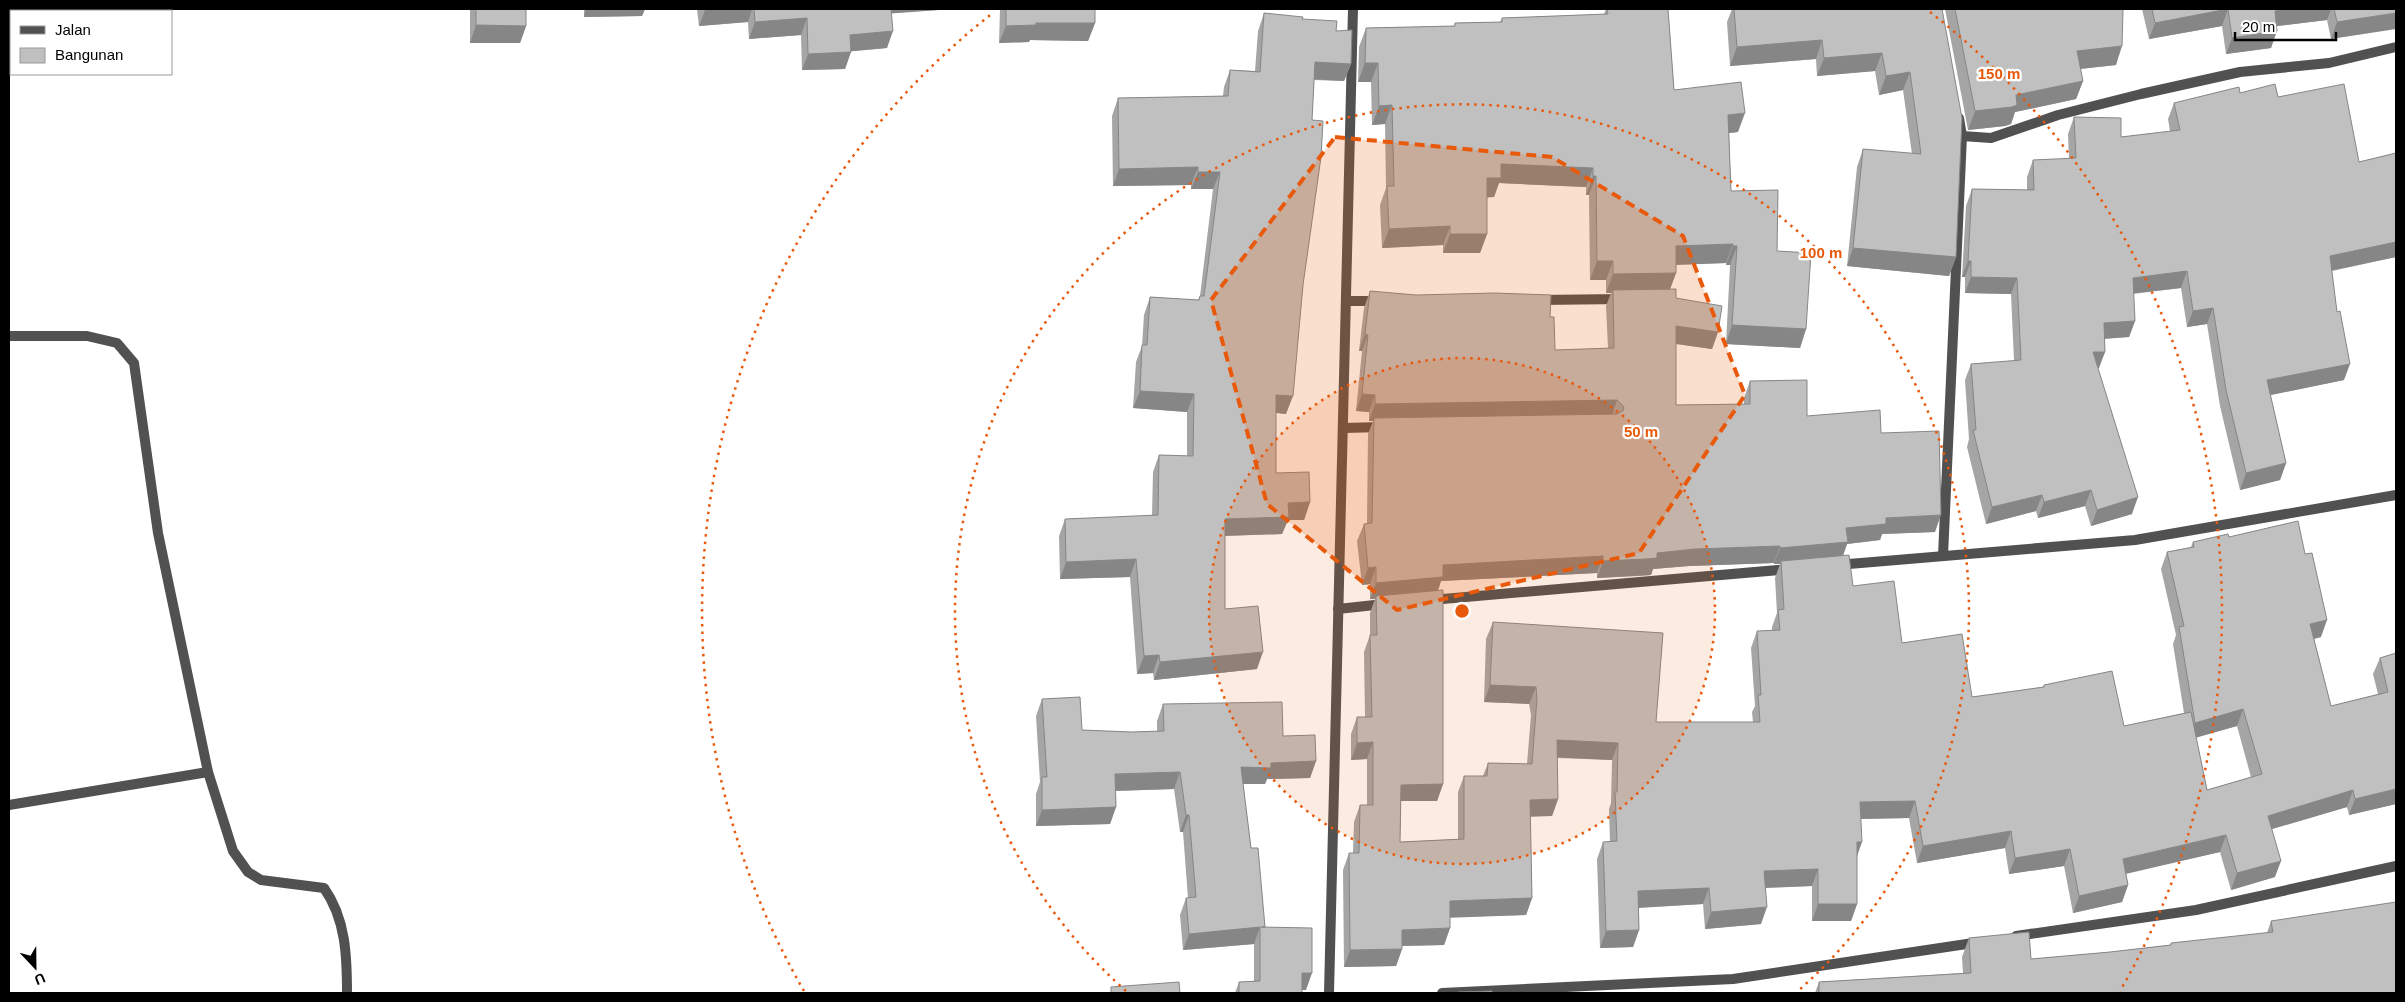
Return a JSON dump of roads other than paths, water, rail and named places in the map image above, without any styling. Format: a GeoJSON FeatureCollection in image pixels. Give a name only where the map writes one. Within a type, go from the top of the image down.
{"type":"FeatureCollection","features":[{"type":"Feature","properties":{"kind":"street"},"geometry":{"type":"LineString","coordinates":[[1329,993],[1354,9]]}},
{"type":"Feature","properties":{"kind":"street"},"geometry":{"type":"LineString","coordinates":[[1962,136],[1991,138],[2058,116],[2141,94],[2240,72],[2330,63],[2396,47]]}},
{"type":"Feature","properties":{"kind":"street"},"geometry":{"type":"LineString","coordinates":[[1943,556],[1962,136],[1956,106]]}},
{"type":"Feature","properties":{"kind":"street"},"geometry":{"type":"LineString","coordinates":[[1532,300],[1629,299]]}},
{"type":"Feature","properties":{"kind":"street"},"geometry":{"type":"LineString","coordinates":[[1346,302],[1395,301]]}},
{"type":"Feature","properties":{"kind":"street"},"geometry":{"type":"LineString","coordinates":[[9,336],[87,336],[116,342],[134,363],[158,533],[208,772],[233,851],[248,872],[261,880],[324,888],[334,903],[343,930],[347,993]]}},
{"type":"Feature","properties":{"kind":"street"},"geometry":{"type":"LineString","coordinates":[[1343,428],[1393,427]]}},
{"type":"Feature","properties":{"kind":"street"},"geometry":{"type":"LineString","coordinates":[[1824,566],[2135,540],[2396,495]]}},
{"type":"Feature","properties":{"kind":"street"},"geometry":{"type":"LineString","coordinates":[[1417,602],[1804,568]]}},
{"type":"Feature","properties":{"kind":"street"},"geometry":{"type":"LineString","coordinates":[[1338,608],[1397,603]]}},
{"type":"Feature","properties":{"kind":"street"},"geometry":{"type":"LineString","coordinates":[[9,805],[208,772]]}},
{"type":"Feature","properties":{"kind":"street"},"geometry":{"type":"LineString","coordinates":[[2009,938],[2196,910],[2396,866]]}},
{"type":"Feature","properties":{"kind":"street"},"geometry":{"type":"LineString","coordinates":[[1442,993],[1733,979],[1989,940]]}}]}
